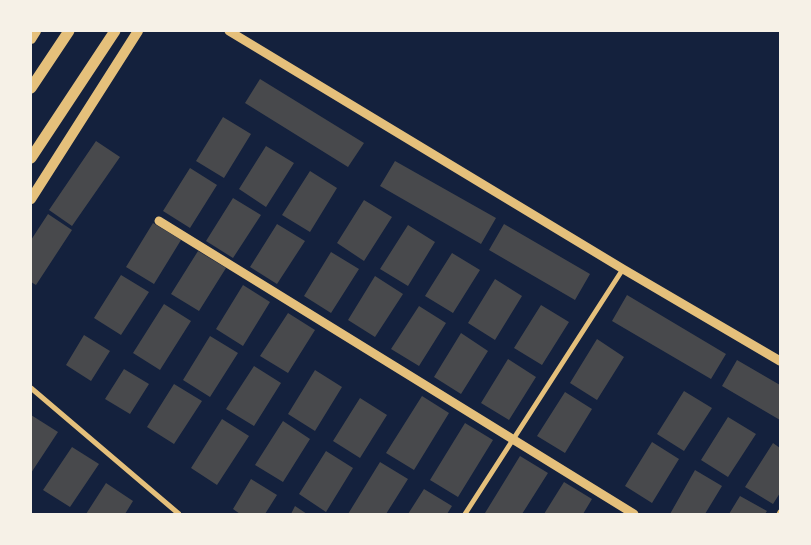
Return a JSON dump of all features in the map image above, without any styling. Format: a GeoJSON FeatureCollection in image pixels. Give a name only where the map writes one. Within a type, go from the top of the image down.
{"type":"FeatureCollection","features":[{"type":"Feature","properties":{"kind":"main road"},"geometry":{"type":"LineString","coordinates":[[31,39],[36,31]]}},
{"type":"Feature","properties":{"kind":"main road"},"geometry":{"type":"LineString","coordinates":[[31,88],[69,31]]}},
{"type":"Feature","properties":{"kind":"main road"},"geometry":{"type":"LineString","coordinates":[[31,158],[115,31]]}},
{"type":"Feature","properties":{"kind":"main road"},"geometry":{"type":"LineString","coordinates":[[31,199],[138,31]]}},
{"type":"Feature","properties":{"kind":"street"},"geometry":{"type":"LineString","coordinates":[[229,31],[623,269],[780,361]]}},
{"type":"Feature","properties":{"kind":"street"},"geometry":{"type":"LineString","coordinates":[[159,221],[634,514]]}},
{"type":"Feature","properties":{"kind":"street"},"geometry":{"type":"LineString","coordinates":[[465,514],[623,269]]}},
{"type":"Feature","properties":{"kind":"street"},"geometry":{"type":"LineString","coordinates":[[31,388],[179,514]]}},
{"type":"Feature","properties":{"kind":"building"},"geometry":{"type":"Polygon","coordinates":[[[260,79],[364,143],[348,167],[245,103],[260,79]]]}},
{"type":"Feature","properties":{"kind":"building"},"geometry":{"type":"Polygon","coordinates":[[[223,117],[251,134],[224,178],[196,161],[223,117]]]}},
{"type":"Feature","properties":{"kind":"building"},"geometry":{"type":"Polygon","coordinates":[[[96,141],[120,157],[72,226],[49,210],[96,141]]]}},
{"type":"Feature","properties":{"kind":"building"},"geometry":{"type":"Polygon","coordinates":[[[266,146],[294,163],[266,207],[239,189],[266,146]]]}},
{"type":"Feature","properties":{"kind":"building"},"geometry":{"type":"Polygon","coordinates":[[[395,161],[496,218],[481,244],[380,186],[395,161]]]}},
{"type":"Feature","properties":{"kind":"building"},"geometry":{"type":"Polygon","coordinates":[[[190,168],[217,185],[190,228],[163,211],[190,168]]]}},
{"type":"Feature","properties":{"kind":"building"},"geometry":{"type":"Polygon","coordinates":[[[310,171],[337,188],[310,232],[282,215],[310,171]]]}},
{"type":"Feature","properties":{"kind":"building"},"geometry":{"type":"Polygon","coordinates":[[[233,198],[261,215],[233,258],[206,241],[233,198]]]}},
{"type":"Feature","properties":{"kind":"building"},"geometry":{"type":"Polygon","coordinates":[[[364,200],[392,217],[364,261],[337,243],[364,200]]]}},
{"type":"Feature","properties":{"kind":"building"},"geometry":{"type":"Polygon","coordinates":[[[48,214],[72,230],[36,285],[31,282],[31,240],[48,214]]]}},
{"type":"Feature","properties":{"kind":"building"},"geometry":{"type":"Polygon","coordinates":[[[153,223],[181,240],[154,284],[126,267],[153,223]]]}},
{"type":"Feature","properties":{"kind":"building"},"geometry":{"type":"Polygon","coordinates":[[[277,224],[305,241],[277,284],[250,267],[277,224]]]}},
{"type":"Feature","properties":{"kind":"building"},"geometry":{"type":"Polygon","coordinates":[[[504,224],[590,274],[575,300],[489,250],[504,224]]]}},
{"type":"Feature","properties":{"kind":"building"},"geometry":{"type":"Polygon","coordinates":[[[408,225],[435,242],[408,286],[380,269],[408,225]]]}},
{"type":"Feature","properties":{"kind":"building"},"geometry":{"type":"Polygon","coordinates":[[[198,251],[226,268],[199,311],[171,294],[198,251]]]}},
{"type":"Feature","properties":{"kind":"building"},"geometry":{"type":"Polygon","coordinates":[[[331,252],[359,269],[331,313],[304,296],[331,252]]]}},
{"type":"Feature","properties":{"kind":"building"},"geometry":{"type":"Polygon","coordinates":[[[452,253],[480,270],[453,313],[425,296],[452,253]]]}},
{"type":"Feature","properties":{"kind":"building"},"geometry":{"type":"Polygon","coordinates":[[[121,275],[149,292],[121,335],[94,318],[121,275]]]}},
{"type":"Feature","properties":{"kind":"building"},"geometry":{"type":"Polygon","coordinates":[[[375,276],[403,294],[375,337],[348,320],[375,276]]]}},
{"type":"Feature","properties":{"kind":"building"},"geometry":{"type":"Polygon","coordinates":[[[495,279],[522,296],[495,340],[468,323],[495,279]]]}},
{"type":"Feature","properties":{"kind":"building"},"geometry":{"type":"Polygon","coordinates":[[[243,285],[270,302],[243,346],[216,329],[243,285]]]}},
{"type":"Feature","properties":{"kind":"building"},"geometry":{"type":"Polygon","coordinates":[[[627,295],[726,354],[711,379],[612,321],[627,295]]]}},
{"type":"Feature","properties":{"kind":"building"},"geometry":{"type":"Polygon","coordinates":[[[164,304],[191,321],[160,370],[133,353],[164,304]]]}},
{"type":"Feature","properties":{"kind":"building"},"geometry":{"type":"Polygon","coordinates":[[[541,305],[569,322],[542,365],[514,348],[541,305]]]}},
{"type":"Feature","properties":{"kind":"building"},"geometry":{"type":"Polygon","coordinates":[[[419,306],[446,323],[419,366],[391,349],[419,306]]]}},
{"type":"Feature","properties":{"kind":"building"},"geometry":{"type":"Polygon","coordinates":[[[288,313],[315,330],[288,373],[260,356],[288,313]]]}},
{"type":"Feature","properties":{"kind":"building"},"geometry":{"type":"Polygon","coordinates":[[[461,333],[488,351],[461,394],[434,377],[461,333]]]}},
{"type":"Feature","properties":{"kind":"building"},"geometry":{"type":"Polygon","coordinates":[[[84,335],[110,351],[91,381],[66,365],[84,335]]]}},
{"type":"Feature","properties":{"kind":"building"},"geometry":{"type":"Polygon","coordinates":[[[210,336],[238,353],[210,397],[183,380],[210,336]]]}},
{"type":"Feature","properties":{"kind":"building"},"geometry":{"type":"Polygon","coordinates":[[[597,339],[624,357],[597,400],[570,383],[597,339]]]}},
{"type":"Feature","properties":{"kind":"building"},"geometry":{"type":"Polygon","coordinates":[[[508,359],[536,377],[509,420],[481,403],[508,359]]]}},
{"type":"Feature","properties":{"kind":"building"},"geometry":{"type":"Polygon","coordinates":[[[737,360],[780,385],[780,420],[722,386],[737,360]]]}},
{"type":"Feature","properties":{"kind":"building"},"geometry":{"type":"Polygon","coordinates":[[[254,366],[281,383],[254,426],[226,409],[254,366]]]}},
{"type":"Feature","properties":{"kind":"building"},"geometry":{"type":"Polygon","coordinates":[[[124,369],[149,384],[130,414],[105,399],[124,369]]]}},
{"type":"Feature","properties":{"kind":"building"},"geometry":{"type":"Polygon","coordinates":[[[315,370],[342,387],[315,431],[288,414],[315,370]]]}},
{"type":"Feature","properties":{"kind":"building"},"geometry":{"type":"Polygon","coordinates":[[[174,384],[202,401],[174,444],[147,427],[174,384]]]}},
{"type":"Feature","properties":{"kind":"building"},"geometry":{"type":"Polygon","coordinates":[[[684,391],[712,408],[684,451],[657,434],[684,391]]]}},
{"type":"Feature","properties":{"kind":"building"},"geometry":{"type":"Polygon","coordinates":[[[565,392],[592,409],[565,453],[537,436],[565,392]]]}},
{"type":"Feature","properties":{"kind":"building"},"geometry":{"type":"Polygon","coordinates":[[[422,396],[449,413],[414,470],[386,453],[422,396]]]}},
{"type":"Feature","properties":{"kind":"building"},"geometry":{"type":"Polygon","coordinates":[[[360,398],[387,415],[360,458],[333,441],[360,398]]]}},
{"type":"Feature","properties":{"kind":"building"},"geometry":{"type":"Polygon","coordinates":[[[31,415],[58,432],[31,473],[31,415]]]}},
{"type":"Feature","properties":{"kind":"building"},"geometry":{"type":"Polygon","coordinates":[[[728,417],[756,434],[728,477],[701,460],[728,417]]]}},
{"type":"Feature","properties":{"kind":"building"},"geometry":{"type":"Polygon","coordinates":[[[222,419],[249,436],[217,485],[191,468],[222,419]]]}},
{"type":"Feature","properties":{"kind":"building"},"geometry":{"type":"Polygon","coordinates":[[[283,421],[310,439],[283,482],[255,465],[283,421]]]}},
{"type":"Feature","properties":{"kind":"building"},"geometry":{"type":"Polygon","coordinates":[[[465,423],[493,440],[458,497],[430,480],[465,423]]]}},
{"type":"Feature","properties":{"kind":"building"},"geometry":{"type":"Polygon","coordinates":[[[652,442],[679,459],[652,503],[625,486],[652,442]]]}},
{"type":"Feature","properties":{"kind":"building"},"geometry":{"type":"Polygon","coordinates":[[[773,443],[780,448],[780,493],[773,504],[745,487],[773,443]]]}},
{"type":"Feature","properties":{"kind":"building"},"geometry":{"type":"Polygon","coordinates":[[[72,447],[99,464],[70,507],[43,490],[72,447]]]}},
{"type":"Feature","properties":{"kind":"building"},"geometry":{"type":"Polygon","coordinates":[[[326,451],[353,468],[326,512],[299,494],[326,451]]]}},
{"type":"Feature","properties":{"kind":"building"},"geometry":{"type":"Polygon","coordinates":[[[520,456],[548,473],[522,514],[486,514],[485,513],[520,456]]]}},
{"type":"Feature","properties":{"kind":"building"},"geometry":{"type":"Polygon","coordinates":[[[380,462],[408,479],[386,514],[348,514],[380,462]]]}},
{"type":"Feature","properties":{"kind":"building"},"geometry":{"type":"Polygon","coordinates":[[[695,470],[722,486],[705,514],[670,514],[695,470]]]}},
{"type":"Feature","properties":{"kind":"building"},"geometry":{"type":"Polygon","coordinates":[[[251,479],[277,495],[265,514],[240,514],[233,509],[251,479]]]}},
{"type":"Feature","properties":{"kind":"building"},"geometry":{"type":"Polygon","coordinates":[[[564,482],[592,499],[583,514],[544,514],[564,482]]]}},
{"type":"Feature","properties":{"kind":"building"},"geometry":{"type":"Polygon","coordinates":[[[106,483],[133,501],[125,514],[86,514],[106,483]]]}},
{"type":"Feature","properties":{"kind":"building"},"geometry":{"type":"Polygon","coordinates":[[[424,489],[452,506],[447,514],[408,514],[424,489]]]}},
{"type":"Feature","properties":{"kind":"building"},"geometry":{"type":"Polygon","coordinates":[[[740,496],[767,511],[765,514],[729,514],[740,496]]]}},
{"type":"Feature","properties":{"kind":"building"},"geometry":{"type":"Polygon","coordinates":[[[295,506],[307,514],[291,514],[295,506]]]}}]}
